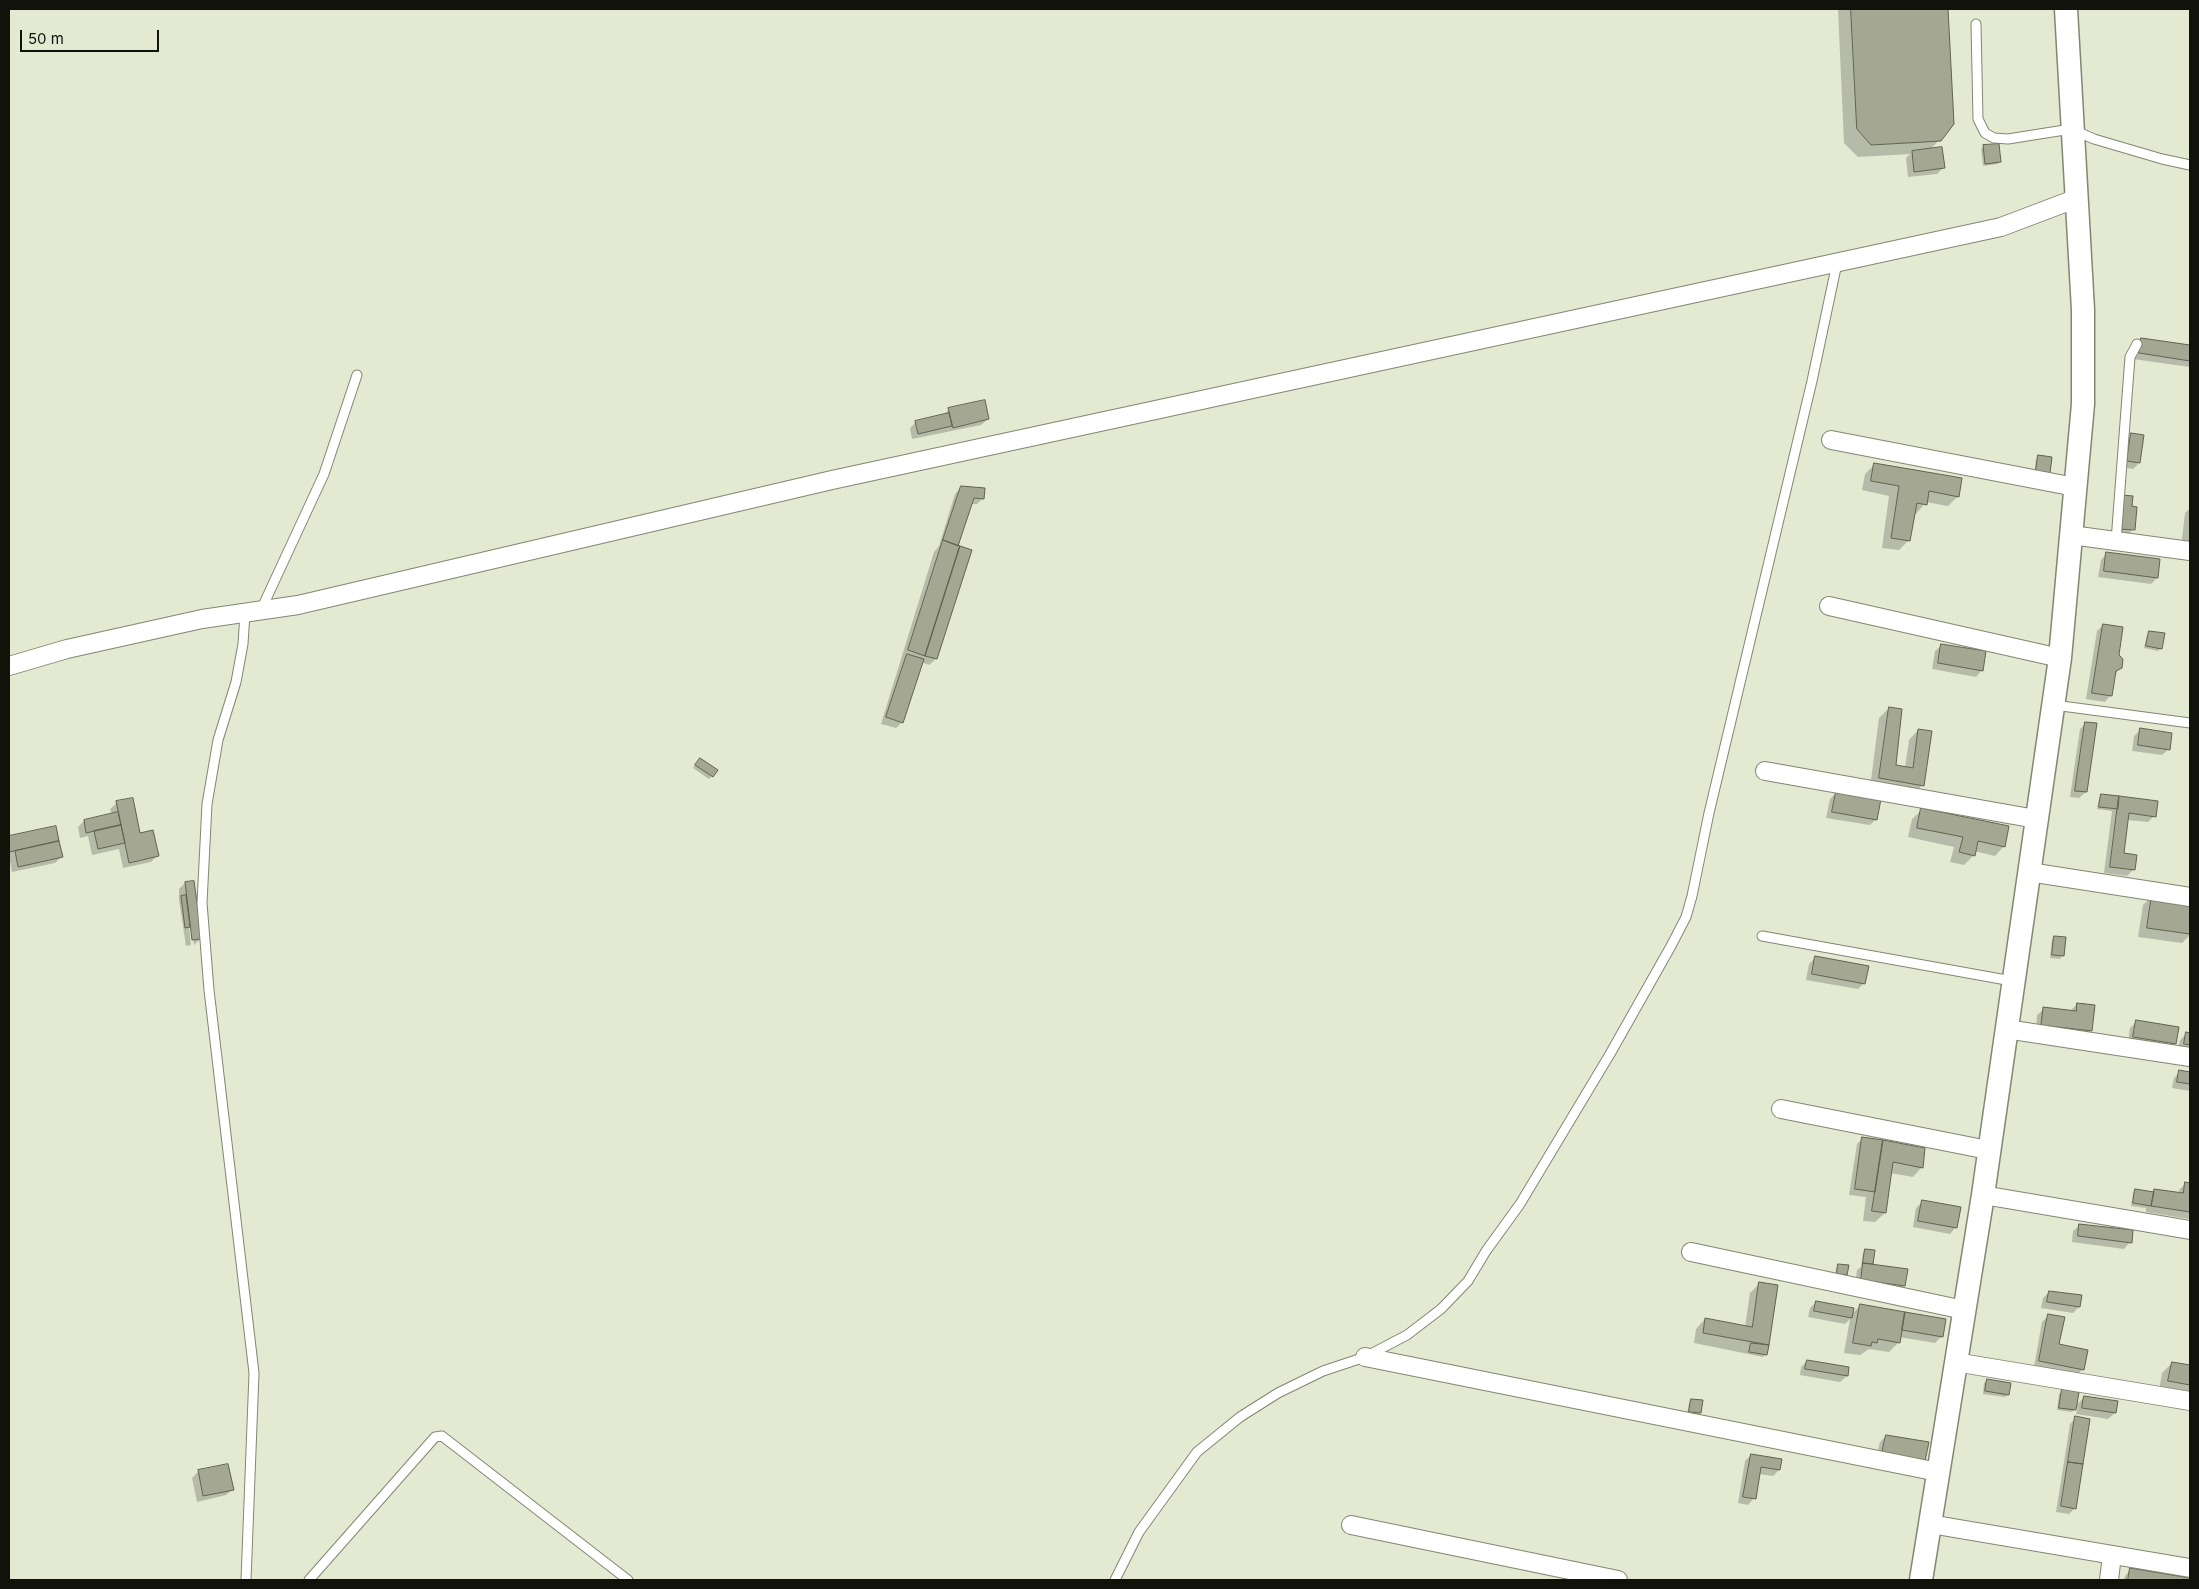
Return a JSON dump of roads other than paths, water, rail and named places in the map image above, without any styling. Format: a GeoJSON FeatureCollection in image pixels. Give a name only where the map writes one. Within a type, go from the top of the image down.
{"type":"FeatureCollection","features":[{"type":"Feature","properties":{"kind":"street"},"geometry":{"type":"LineString","coordinates":[[1921,1580],[1983,1195],[2060,658],[2083,385],[2083,310],[2075,199],[2066,9]]}},
{"type":"Feature","properties":{"kind":"street"},"geometry":{"type":"LineString","coordinates":[[9,666],[77,647],[202,619],[298,605],[832,480],[2001,227],[2075,199]]}},
{"type":"Feature","properties":{"kind":"street"},"geometry":{"type":"LineString","coordinates":[[1831,440],[2075,487]]}},
{"type":"Feature","properties":{"kind":"street"},"geometry":{"type":"LineString","coordinates":[[2071,535],[2190,551]]}},
{"type":"Feature","properties":{"kind":"street"},"geometry":{"type":"LineString","coordinates":[[1829,606],[2060,658]]}},
{"type":"Feature","properties":{"kind":"street"},"geometry":{"type":"LineString","coordinates":[[1765,771],[2036,819]]}},
{"type":"Feature","properties":{"kind":"street"},"geometry":{"type":"LineString","coordinates":[[2029,872],[2190,897]]}},
{"type":"Feature","properties":{"kind":"street"},"geometry":{"type":"LineString","coordinates":[[2006,1029],[2190,1057]]}},
{"type":"Feature","properties":{"kind":"street"},"geometry":{"type":"LineString","coordinates":[[1782,1109],[1988,1150]]}},
{"type":"Feature","properties":{"kind":"street"},"geometry":{"type":"LineString","coordinates":[[1983,1195],[2190,1230]]}},
{"type":"Feature","properties":{"kind":"street"},"geometry":{"type":"LineString","coordinates":[[1690,1252],[1964,1310]]}},
{"type":"Feature","properties":{"kind":"street"},"geometry":{"type":"LineString","coordinates":[[1365,1358],[1938,1472]]}},
{"type":"Feature","properties":{"kind":"street"},"geometry":{"type":"LineString","coordinates":[[1955,1362],[2190,1401]]}},
{"type":"Feature","properties":{"kind":"street"},"geometry":{"type":"LineString","coordinates":[[1930,1524],[2190,1568]]}},
{"type":"Feature","properties":{"kind":"street"},"geometry":{"type":"LineString","coordinates":[[1350,1525],[1618,1580]]}},
{"type":"Feature","properties":{"kind":"street"},"geometry":{"type":"LineString","coordinates":[[2108,1580],[2112,1555]]}},
{"type":"Feature","properties":{"kind":"lane"},"geometry":{"type":"LineString","coordinates":[[1976,24],[1978,119],[1986,133],[1994,138],[2008,139],[2072,129],[2094,139],[2162,159],[2190,165]]}},
{"type":"Feature","properties":{"kind":"lane"},"geometry":{"type":"LineString","coordinates":[[1116,1580],[1139,1532],[1197,1452],[1240,1417],[1278,1392],[1323,1371],[1365,1358],[1407,1335],[1441,1309],[1468,1281],[1486,1251],[1520,1204],[1605,1062],[1686,917],[1771,560],[1837,262]]}},
{"type":"Feature","properties":{"kind":"lane"},"geometry":{"type":"LineString","coordinates":[[2116,541],[2130,357],[2137,344]]}},
{"type":"Feature","properties":{"kind":"lane"},"geometry":{"type":"LineString","coordinates":[[246,1580],[254,1373],[209,990],[202,903],[207,804],[218,740],[236,682],[243,644],[253,611],[324,474],[357,375]]}},
{"type":"Feature","properties":{"kind":"lane"},"geometry":{"type":"LineString","coordinates":[[2053,705],[2190,724]]}},
{"type":"Feature","properties":{"kind":"lane"},"geometry":{"type":"LineString","coordinates":[[1762,936],[2013,982]]}},
{"type":"Feature","properties":{"kind":"lane"},"geometry":{"type":"LineString","coordinates":[[309,1580],[435,1437],[442,1436],[628,1580]]}}]}
